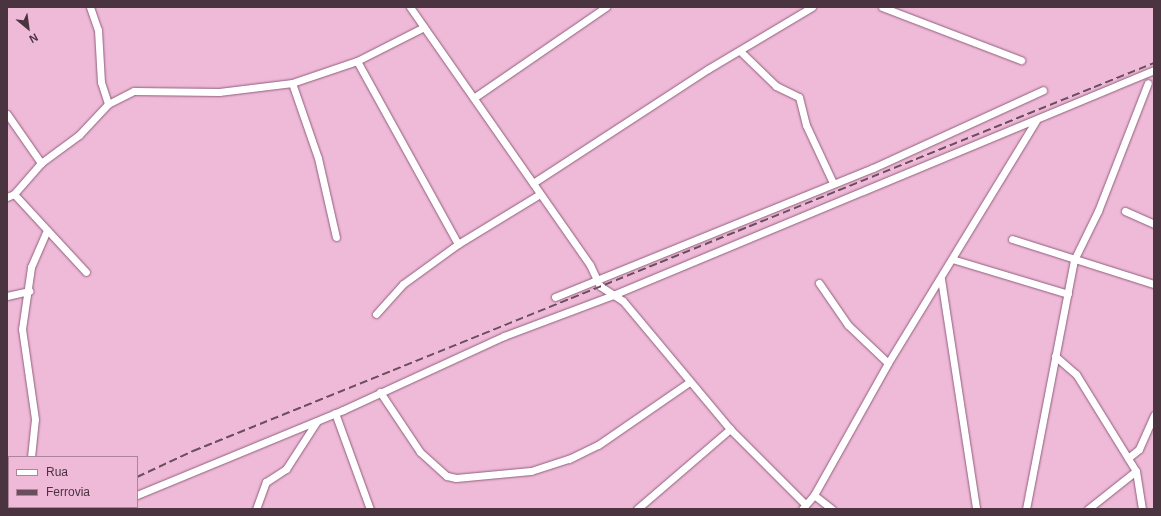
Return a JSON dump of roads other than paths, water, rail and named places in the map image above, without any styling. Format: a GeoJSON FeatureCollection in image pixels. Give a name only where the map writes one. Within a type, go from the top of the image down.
{"type":"FeatureCollection","features":[{"type":"Feature","properties":{"kind":"street"},"geometry":{"type":"LineString","coordinates":[[90,7],[98,30],[101,82],[108,104]]}},
{"type":"Feature","properties":{"kind":"street"},"geometry":{"type":"LineString","coordinates":[[410,7],[475,97],[597,280],[613,295],[623,301],[688,383],[804,507],[814,495],[888,363],[941,279],[1036,121]]}},
{"type":"Feature","properties":{"kind":"street"},"geometry":{"type":"LineString","coordinates":[[475,97],[606,7]]}},
{"type":"Feature","properties":{"kind":"street"},"geometry":{"type":"LineString","coordinates":[[533,183],[740,51],[812,7]]}},
{"type":"Feature","properties":{"kind":"street"},"geometry":{"type":"LineString","coordinates":[[882,7],[1021,60]]}},
{"type":"Feature","properties":{"kind":"street"},"geometry":{"type":"LineString","coordinates":[[86,272],[48,230],[11,196],[41,163],[79,135],[108,104],[134,91],[218,92],[292,84],[357,61],[424,27]]}},
{"type":"Feature","properties":{"kind":"street"},"geometry":{"type":"LineString","coordinates":[[740,51],[776,86],[800,97],[806,125],[833,183]]}},
{"type":"Feature","properties":{"kind":"street"},"geometry":{"type":"LineString","coordinates":[[357,61],[458,244]]}},
{"type":"Feature","properties":{"kind":"street"},"geometry":{"type":"LineString","coordinates":[[138,495],[317,421],[504,336],[613,295],[1036,121],[1154,70]]}},
{"type":"Feature","properties":{"kind":"street"},"geometry":{"type":"LineString","coordinates":[[1026,509],[1074,260],[1098,211],[1151,84],[1137,78]]}},
{"type":"Feature","properties":{"kind":"street"},"geometry":{"type":"LineString","coordinates":[[292,84],[318,158],[336,237]]}},
{"type":"Feature","properties":{"kind":"street"},"geometry":{"type":"LineString","coordinates":[[555,297],[833,183],[1043,90]]}},
{"type":"Feature","properties":{"kind":"street"},"geometry":{"type":"LineString","coordinates":[[7,114],[41,163]]}},
{"type":"Feature","properties":{"kind":"street"},"geometry":{"type":"LineString","coordinates":[[376,314],[403,284],[458,244],[540,194]]}},
{"type":"Feature","properties":{"kind":"street"},"geometry":{"type":"LineString","coordinates":[[1125,211],[1154,224]]}},
{"type":"Feature","properties":{"kind":"street"},"geometry":{"type":"LineString","coordinates":[[31,456],[35,414],[22,338],[33,260],[48,230]]}},
{"type":"Feature","properties":{"kind":"street"},"geometry":{"type":"LineString","coordinates":[[1012,239],[1074,260],[1154,284]]}},
{"type":"Feature","properties":{"kind":"street"},"geometry":{"type":"LineString","coordinates":[[952,259],[1068,294]]}},
{"type":"Feature","properties":{"kind":"street"},"geometry":{"type":"LineString","coordinates":[[941,279],[976,509]]}},
{"type":"Feature","properties":{"kind":"street"},"geometry":{"type":"LineString","coordinates":[[819,283],[848,325],[888,363]]}},
{"type":"Feature","properties":{"kind":"street"},"geometry":{"type":"LineString","coordinates":[[7,296],[29,291]]}},
{"type":"Feature","properties":{"kind":"street"},"geometry":{"type":"LineString","coordinates":[[1056,356],[1076,374],[1136,471],[1142,509]]}},
{"type":"Feature","properties":{"kind":"street"},"geometry":{"type":"LineString","coordinates":[[380,392],[420,452],[448,476],[456,478],[531,471],[569,459],[598,445],[688,383]]}},
{"type":"Feature","properties":{"kind":"street"},"geometry":{"type":"LineString","coordinates":[[335,413],[370,509]]}},
{"type":"Feature","properties":{"kind":"street"},"geometry":{"type":"LineString","coordinates":[[1128,458],[1139,449],[1154,415]]}},
{"type":"Feature","properties":{"kind":"street"},"geometry":{"type":"LineString","coordinates":[[256,509],[266,482],[286,469],[317,421]]}},
{"type":"Feature","properties":{"kind":"street"},"geometry":{"type":"LineString","coordinates":[[637,509],[730,429]]}},
{"type":"Feature","properties":{"kind":"street"},"geometry":{"type":"LineString","coordinates":[[1088,509],[1136,471]]}},
{"type":"Feature","properties":{"kind":"street"},"geometry":{"type":"LineString","coordinates":[[814,495],[832,509]]}},
{"type":"Feature","properties":{"kind":"railway"},"geometry":{"type":"LineString","coordinates":[[138,477],[193,451],[1154,63]]}}]}
